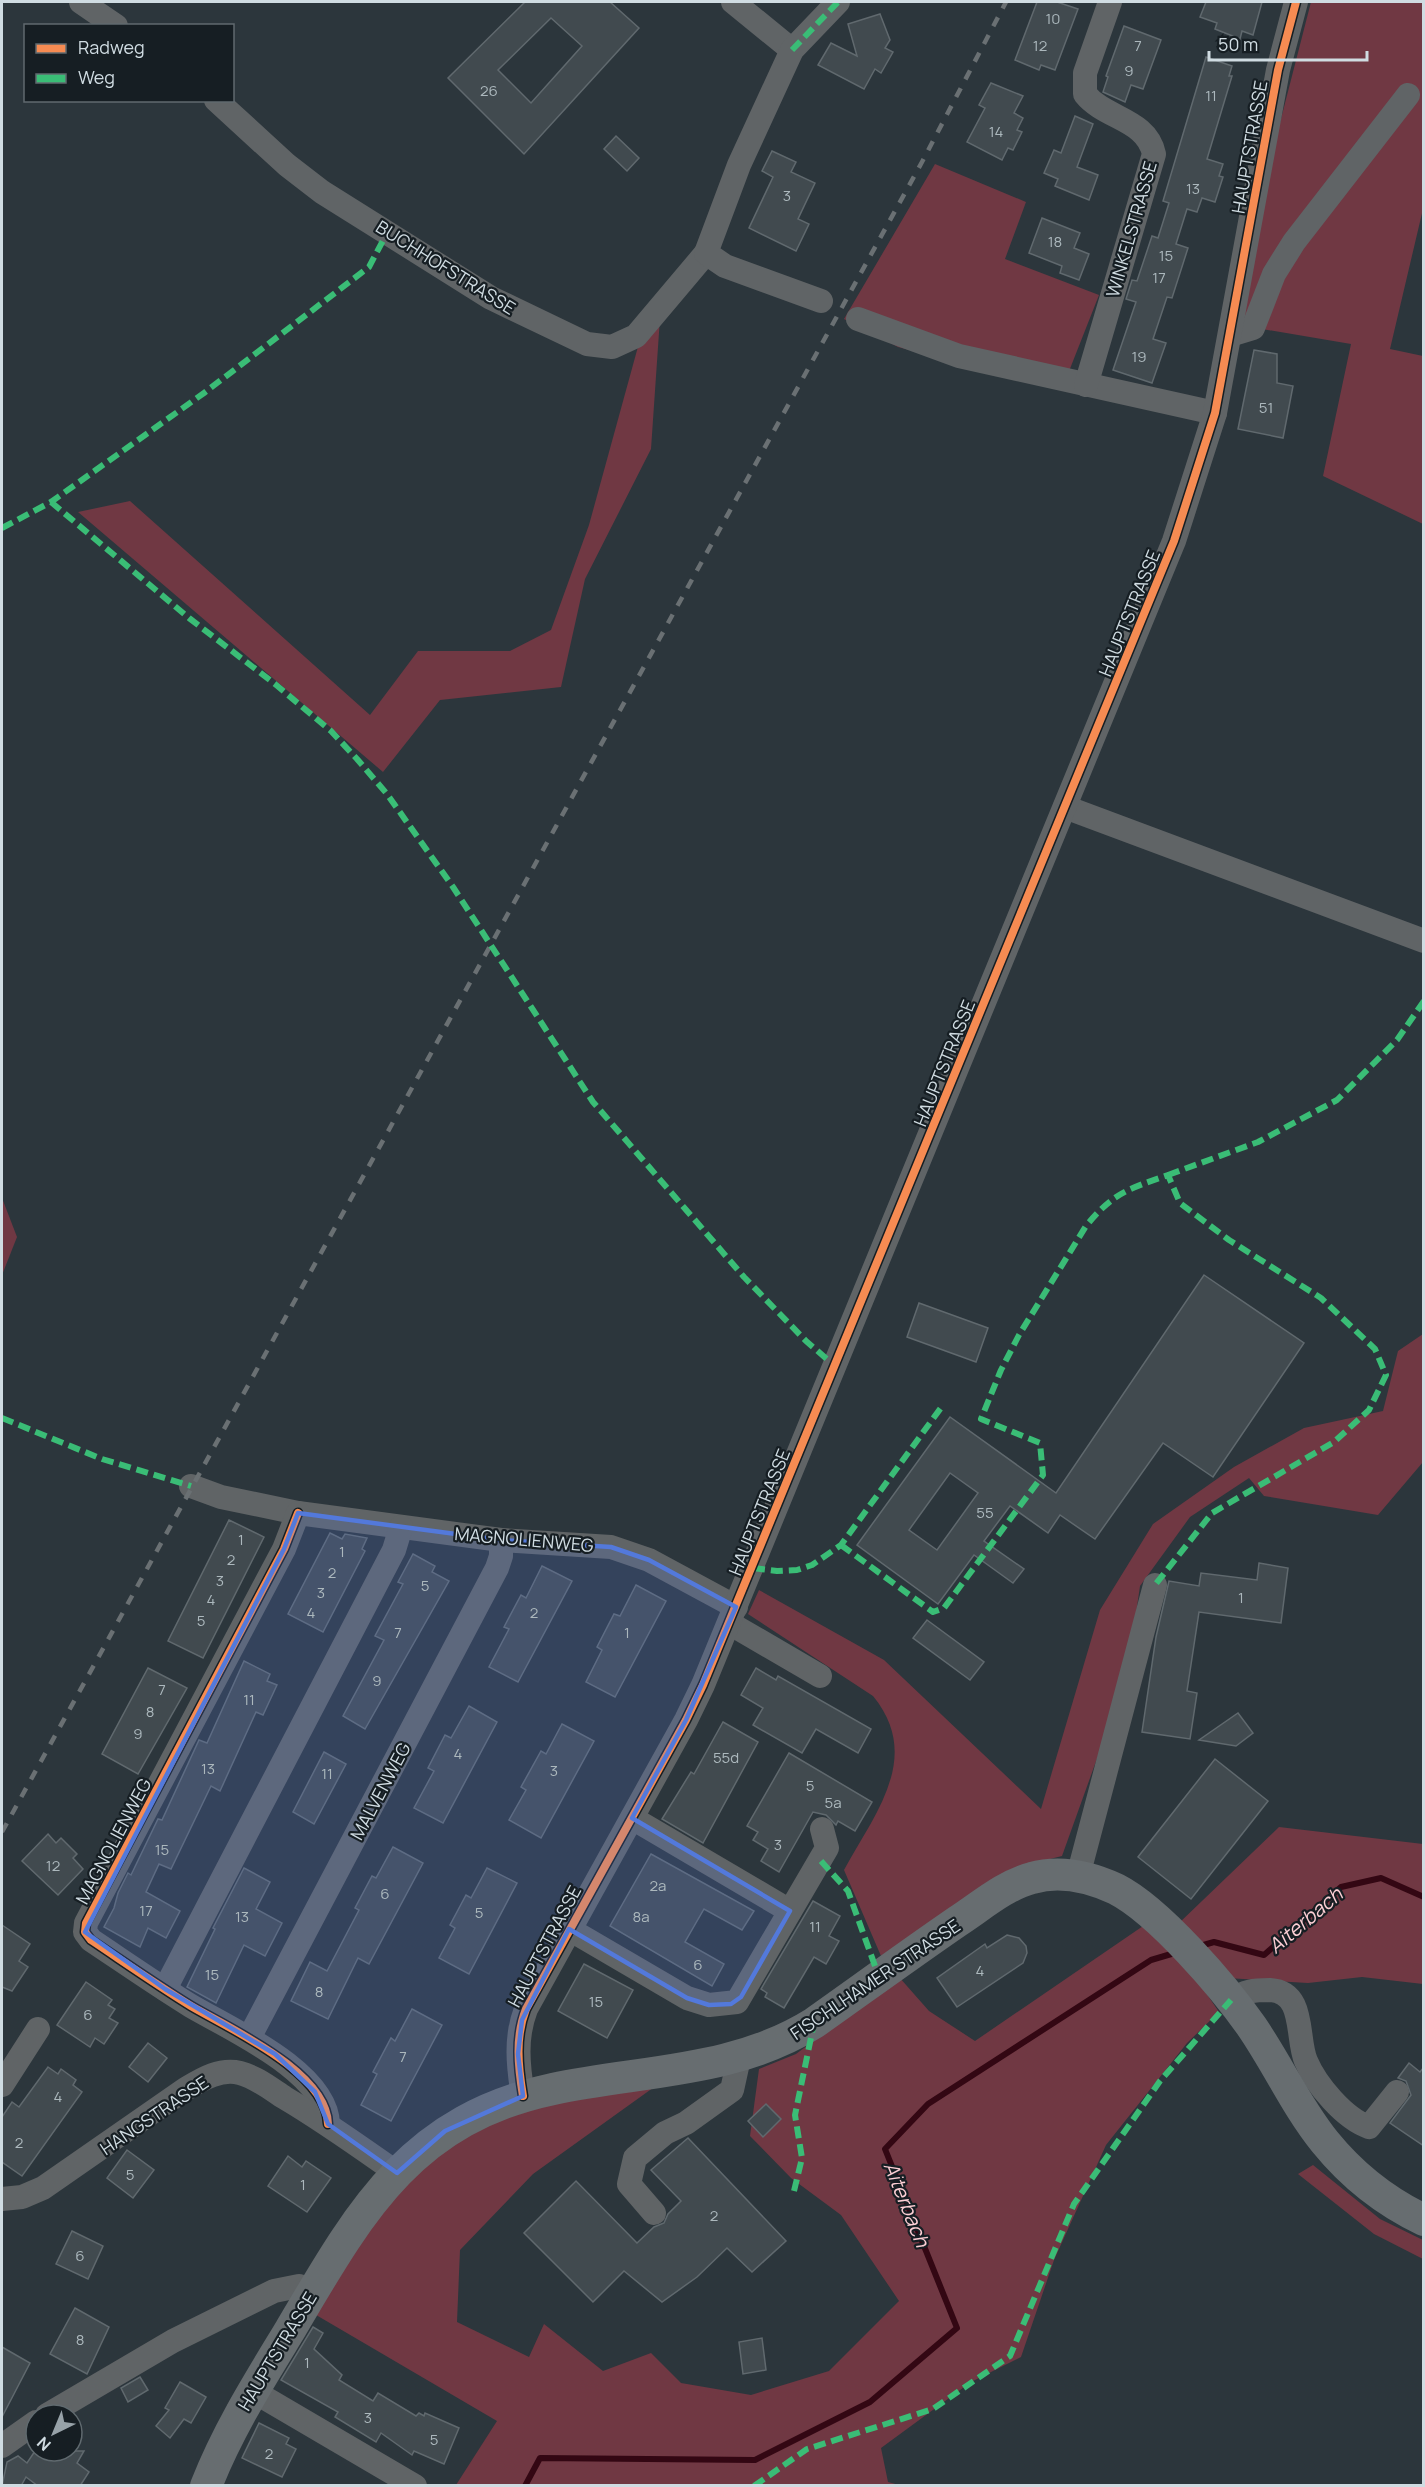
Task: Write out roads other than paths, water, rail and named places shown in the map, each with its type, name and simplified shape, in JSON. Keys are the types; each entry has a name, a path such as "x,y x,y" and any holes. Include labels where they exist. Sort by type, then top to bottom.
{"main road":[{"name":"FISCHLHAMER STRASSE","path":"523,2096 739,2058 790,2038 1012,1886 1032,1878 1055,1875 1078,1876 1118,1890 1160,1923 1231,2000 1252,2028 1300,2110 1326,2144 1383,2196 1424,2220"},
{"name":"HAUPTSTRASSE","path":"206,2486 223,2447 253,2391 312,2292 347,2237 397,2173 445,2131 478,2113 523,2096"}],"street":[{"path":"81,2 113,24"},
{"path":"733,2 792,50"},
{"name":"BUCHHOFSTRASSE","path":"218,102 287,165 322,192 491,298 587,344 612,347 636,336 706,253 739,165 792,50 838,2"},
{"name":"WINKELSTRASSE","path":"1086,385 1154,154 1148,138 1140,129 1100,109 1085,94 1085,73 1110,2"},
{"name":"HAUPTSTRASSE","path":"523,2096 518,2054 522,2020 569,1929 686,1720 733,1615 1174,541 1215,413 1278,70 1296,2"},
{"path":"1230,335 1252,328 1274,274 1294,242 1408,95"},
{"path":"706,253 725,266 821,301"},
{"path":"858,319 937,350 1215,413"},
{"path":"1065,807 1424,941"},
{"name":"MAGNOLIENWEG","path":"191,1486 221,1497 298,1513 501,1540 589,1544 631,1552 733,1615 820,1677"},
{"name":"MAGNOLIENWEG","path":"298,1513 285,1550 86,1923 85,1932 91,1940 165,1989 274,2054 304,2080 324,2104 328,2124"},
{"path":"165,1989 394,1550 401,1527"},
{"name":"MALVENWEG","path":"249,2038 456,1648 496,1568 501,1556 501,1540"},
{"path":"1078,1876 1155,1585"},
{"path":"632,1818 790,1911"},
{"path":"569,1929 687,1998 709,2005 730,2004 741,1997 828,1848 822,1829"},
{"path":"1231,2000 1248,1989 1274,1990 1287,1996 1295,2006 1307,2064 1329,2094 1357,2123 1369,2127 1397,2092"},
{"path":"2,2085 38,2029"},
{"path":"654,2213 629,2184 635,2158 665,2133 687,2123 732,2090 739,2058"},
{"name":"HANGSTRASSE","path":"2,2199 22,2197 43,2188 184,2090 207,2076 220,2073 239,2073 255,2079 328,2124 397,2173"},
{"path":"67,2403 173,2341 274,2291 299,2286 312,2292"},
{"path":"253,2391 415,2486"},
{"path":"2,2446 24,2430"}],"waterway":[{"name":"Aiterbach","path":"1200,1946 1214,1942 1264,1955 1341,1887 1381,1878 1424,1897"},
{"name":"Aiterbach","path":"525,2486 540,2458 755,2460 870,2402 957,2328 885,2149 928,2104 1151,1960 1178,1952"}],"railway":[{"path":"2,1832 922,162 1006,2"}]}
